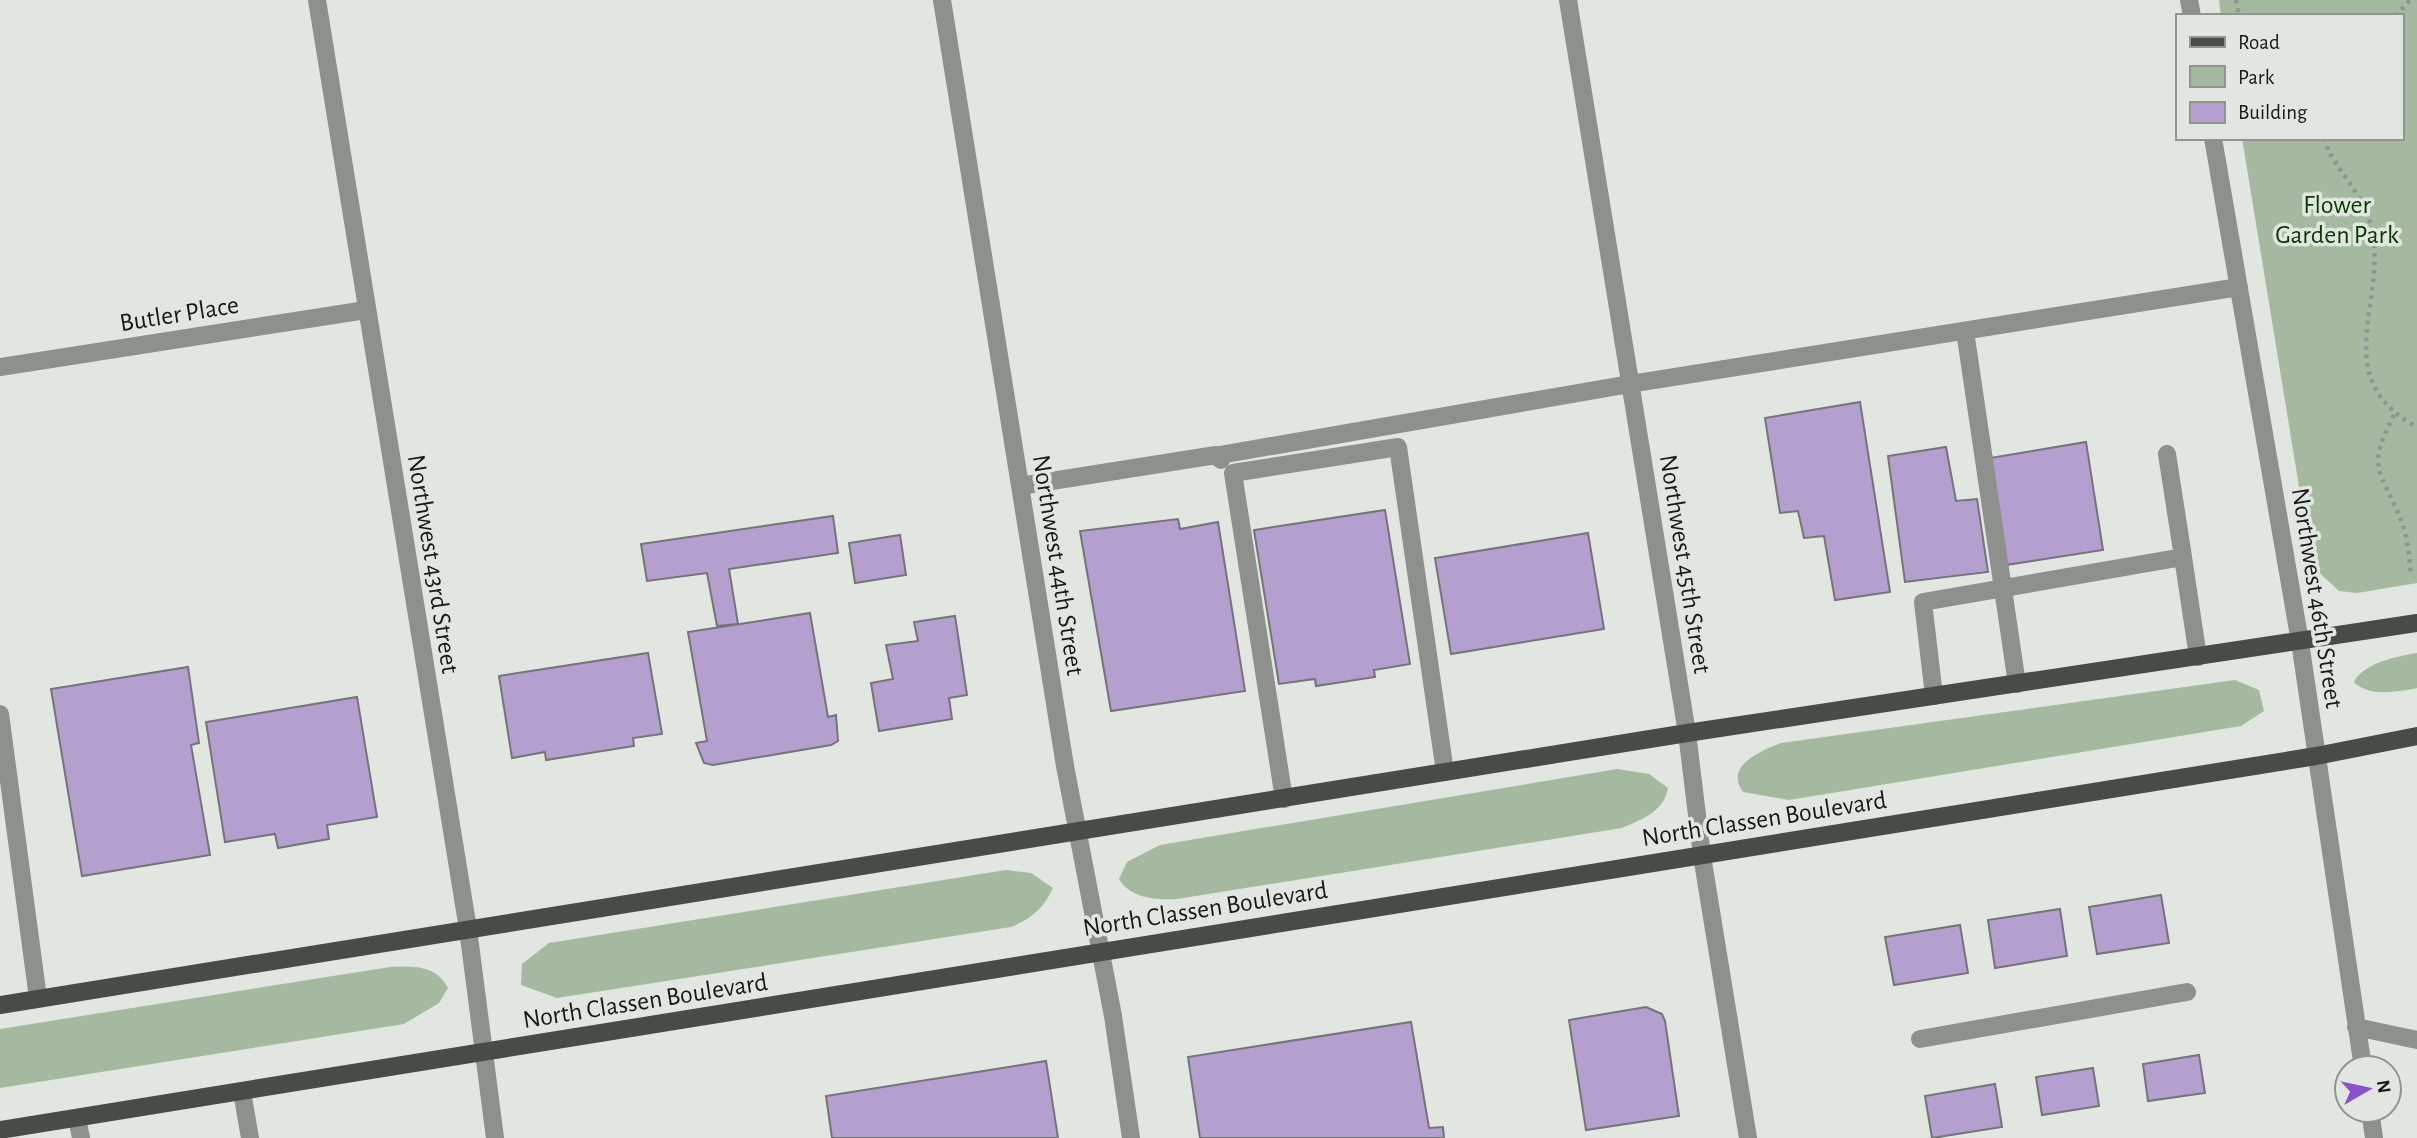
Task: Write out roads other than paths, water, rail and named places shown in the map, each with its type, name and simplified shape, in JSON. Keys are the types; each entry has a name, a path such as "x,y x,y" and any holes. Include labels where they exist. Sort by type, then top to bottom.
{"main road":[{"path":"0,1005 1687,733 2417,623"},
{"name":"North Classen Boulevard","path":"0,1130 2316,756 2417,736"}],"street":[{"name":"Northwest 43rd Street","path":"317,0 468,929 482,1054 495,1138"},
{"name":"Northwest 44th Street","path":"942,0 1077,833 1131,1138"},
{"name":"Northwest 45th Street","path":"1568,0 1687,733 1702,856 1748,1138"},
{"name":"Northwest 46th Street","path":"2213,140 2300,642 2361,1054"},
{"path":"1020,486 1214,456 1630,384 2239,287"},
{"name":"Butler Place","path":"0,367 366,310"},
{"path":"1965,331 2017,684"},
{"path":"1233,473 1398,447 1445,772"},
{"path":"2167,454 2198,657"},
{"path":"1214,456 1233,473 1283,799"},
{"path":"1934,696 1923,603 2183,557"},
{"path":"0,714 38,999"},
{"path":"1920,1040 2187,992"},
{"path":"2356,1027 2417,1040"},
{"path":"242,1092 250,1138"},
{"path":"77,1118 80,1138"}],"park label":[{"name":"Flower Garden Park","path":"2337,218"}]}
